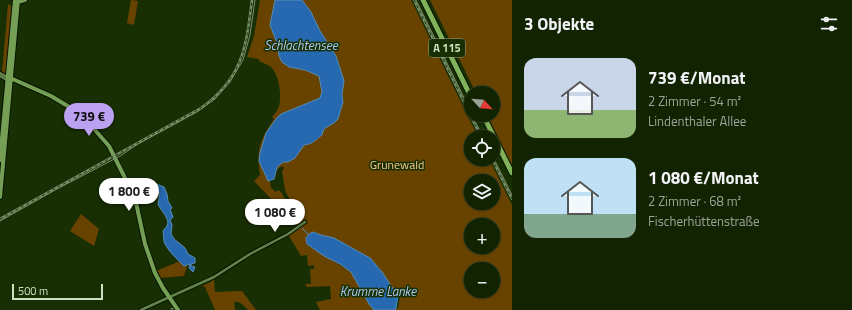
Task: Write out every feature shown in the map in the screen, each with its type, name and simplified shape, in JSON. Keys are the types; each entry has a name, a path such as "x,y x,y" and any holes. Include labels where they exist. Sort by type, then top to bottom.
{"highway":[{"name":"A 115","path":"423,0 466,86"},
{"name":"A 115","path":"426,0 469,86"},
{"path":"500,151 512,173"},
{"path":"500,153 512,180"}],"main road":[{"path":"0,160 17,1 26,0"},
{"path":"9,79 49,97 72,110 92,128 112,155 135,198 145,244 154,273 178,310"},
{"path":"0,197 9,79"}],"street":[{"path":"0,73 9,79"},
{"path":"0,76 9,79"},
{"path":"141,310 223,272 250,254 288,234 305,222"}],"green space":[{"path":"131,0 138,1 134,25 127,23"},
{"name":"Grunewald","path":"260,0 275,0 272,14 272,29 279,49 289,67 306,70 319,76 322,92 320,98 282,114 276,119 266,133 263,171 268,181 270,181 271,188 276,192 278,190 281,192 299,222 300,221 285,190 282,171 284,168 282,166 275,171 283,162 293,159 304,145 312,143 322,135 325,128 336,121 341,111 343,97 343,78 336,56 320,31 311,12 302,0 411,0 464,108 464,122 471,122 475,130 464,130 464,166 492,166 496,174 464,174 464,210 500,210 500,181 512,205 512,310 395,310 398,308 400,297 396,295 382,272 370,258 334,238 315,232 306,238 306,244 351,272 374,310 320,310 316,302 331,299 330,286 307,287 305,284 311,284 310,269 314,269 314,265 308,266 307,255 301,256 289,236 299,228 254,181 260,175 260,145 265,133 274,119 272,117 279,107 280,96 278,80 271,67 259,61 259,59 247,57 254,36"},
{"path":"430,0 512,0 512,166 500,142 500,130 494,130 490,122 500,122 500,86 473,86"},
{"path":"8,4 12,6 5,74 2,72"},
{"path":"81,214 99,229 94,246 70,231"},
{"path":"180,261 184,266 187,266 184,276 160,278 156,271"},
{"path":"214,280 215,292 242,291 256,310 248,310 242,304 234,302 236,310 215,310 205,287 202,286"}],"water":[{"name":"Schlachtensee","path":"275,0 302,0 311,12 320,31 336,56 344,81 342,94 343,102 338,119 325,128 322,135 316,140 310,144 304,145 295,158 288,162 283,162 277,167 274,179 268,181 259,161 266,133 281,114 320,98 322,92 319,76 305,70 289,67 282,62 270,25"},
{"path":"149,181 164,187 168,201 172,208 170,209 173,217 170,220 172,225 171,234 174,239 185,248 188,254 195,258 195,263 191,264 191,266 195,267 193,272 189,268 190,264 184,266 171,253 165,244 163,231 167,226 168,220 158,204 160,193"},
{"name":"Krumme Lanke","path":"313,232 334,238 370,258 382,272 398,296 395,310 374,310 351,272 307,244 306,238"}],"waterway":[{"path":"302,228 308,234"}],"tram line":[{"path":"0,221 120,156 138,144 197,112 215,99 230,82 243,60 250,35 255,0"},
{"path":"416,0 464,98"},
{"path":"476,122 480,130"},
{"path":"498,166 512,195"}],"railway":[{"path":"0,219 201,108 215,97 226,85 240,60 244,47 252,0"},
{"path":"414,0 478,130"},
{"path":"496,166 512,199"}]}
